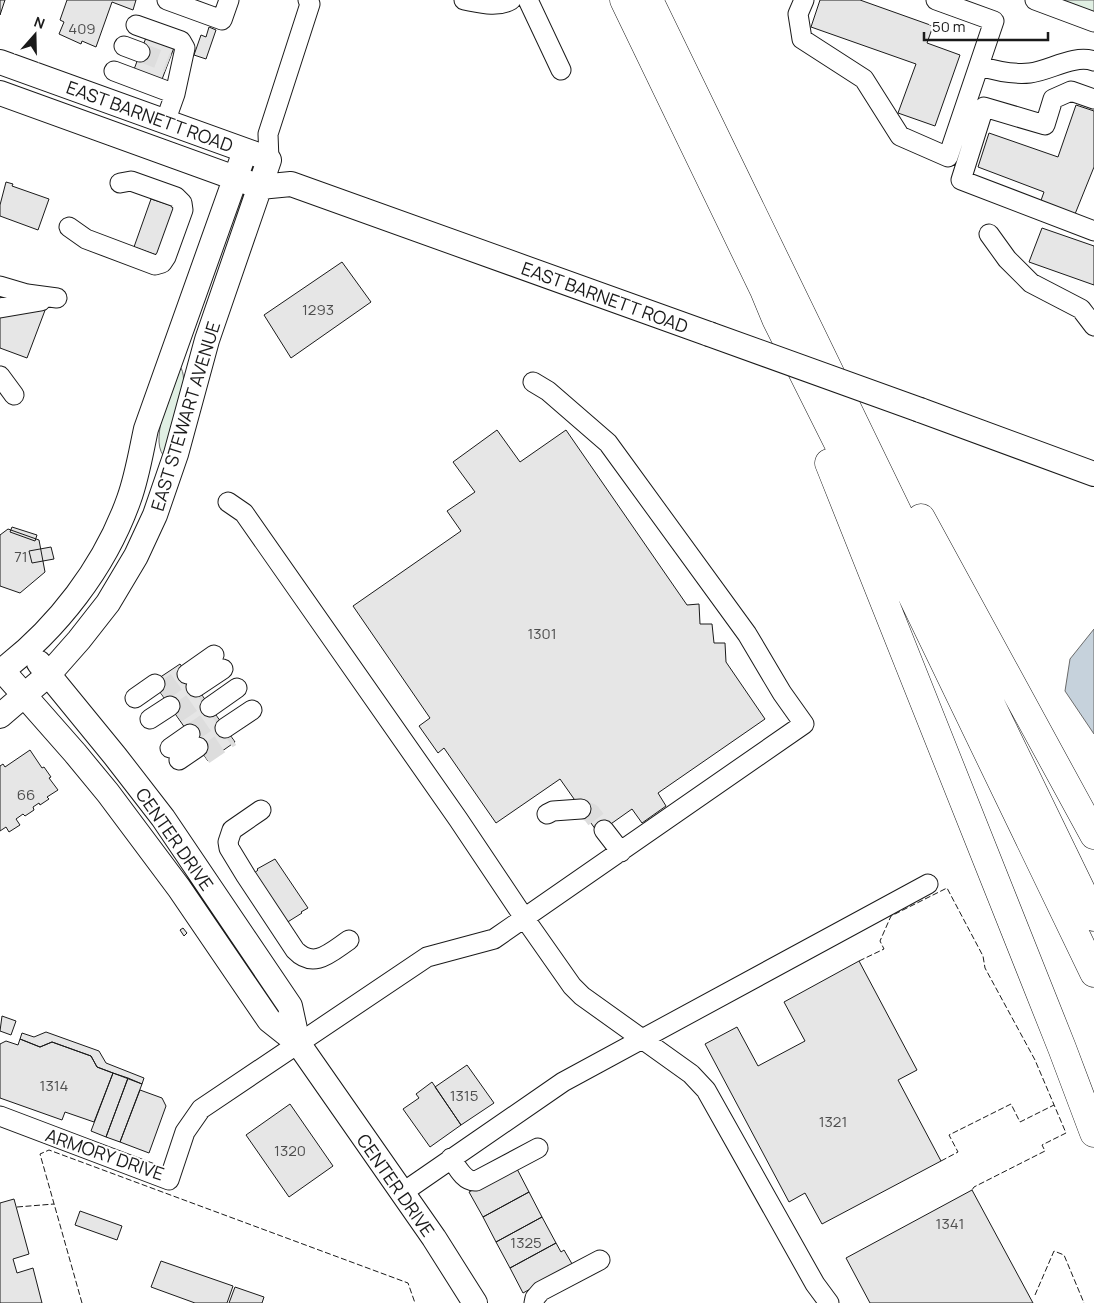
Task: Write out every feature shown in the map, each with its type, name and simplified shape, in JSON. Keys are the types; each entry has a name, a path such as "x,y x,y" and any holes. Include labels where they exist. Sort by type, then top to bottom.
{"highway":[{"path":"624,0 764,290 814,426 1094,1132"},
{"path":"649,0 1094,917"},
{"path":"776,319 1094,973"},
{"path":"811,332 906,491 1094,835"}],"main road":[{"name":"EAST BARNETT ROAD","path":"0,62 269,160 291,184"},
{"name":"EAST BARNETT ROAD","path":"0,93 260,188 291,184 1094,474"},
{"name":"EAST STEWART AVENUE","path":"1,671 50,628 77,594 101,558 123,516 137,471 146,429 245,151"},
{"name":"EAST STEWART AVENUE","path":"0,716 49,674 79,640 108,603 136,556 154,515 176,454 207,340 269,160"},
{"name":"CENTER DRIVE","path":"28,649 163,818 290,1006 298,1044"},
{"name":"CENTER DRIVE","path":"1,671 75,753 108,793 178,888 269,1020 298,1044 463,1282 475,1303"}],"street":[{"path":"167,0 222,20 229,0"},
{"path":"464,0 486,5 505,3 511,0"},
{"path":"528,0 561,70"},
{"path":"804,0 798,14 802,39 864,79 900,136 948,157 994,21 936,0"},
{"path":"1035,0 1094,22"},
{"path":"269,160 268,134 313,1"},
{"path":"136,25 181,41 185,48 175,65 175,94 165,122"},
{"path":"980,66 1013,74 1032,73 1066,62 1094,61"},
{"path":"114,71 175,94"},
{"path":"1094,99 1071,91 1053,99 1045,125 984,106 961,180 1094,231"},
{"path":"245,151 268,134"},
{"path":"69,227 86,239 155,264 162,263 166,257 183,210 182,203 176,197 131,181 120,183"},
{"path":"989,234 1007,259 1031,284 1081,309 1094,326"},
{"path":"0,286 27,294 57,298"},
{"path":"0,296 26,299 57,298"},
{"path":"0,308 57,298"},
{"path":"1,378 14,395"},
{"path":"298,1044 427,957 487,942 525,919 804,724 747,634 608,443 548,392 533,382"},
{"path":"228,502 244,513 254,527 464,827 572,986 582,996 691,1074 706,1090 814,1284 829,1303"},
{"path":"206,701 233,683"},
{"path":"206,701 233,683"},
{"path":"206,701 233,683"},
{"path":"160,734 180,720"},
{"path":"160,734 180,720"},
{"path":"160,734 180,720"},
{"path":"160,734 180,720"},
{"path":"547,814 552,811 581,809"},
{"path":"261,810 232,830 228,842 246,876 295,950 304,958 322,958 349,940"},
{"path":"604,830 621,852"},
{"path":"402,1193 563,1082 928,884"},
{"name":"ARMORY DRIVE","path":"0,1116 169,1180 185,1132 201,1109 298,1044"},
{"path":"451,1158 465,1178 470,1182 476,1182 538,1148"},
{"path":"534,1303 535,1298 542,1291 600,1260"}],"green space":[{"path":"1061,0 1094,0 1094,12"},
{"path":"181,368 183,386 181,398 163,455 159,437 160,425 178,369"}],"shaded area":[{"path":"1094,629 1094,734 1065,691 1070,659"}],"building":[{"path":"0,0 5,0 0,15"},
{"path":"67,0 136,0 133,10 112,2 96,47 82,41 81,44 59,34 64,22 60,20"},
{"path":"820,0 860,0 933,26 927,43 960,55 935,126 898,113 916,64 811,27"},
{"path":"209,27 216,30 206,59 194,55 201,35 206,37"},
{"path":"147,35 175,45 161,82 133,72"},
{"path":"1076,105 1094,111 1094,167 1073,219 1039,206 1044,192 978,167 989,133 1058,157"},
{"path":"6,182 13,184 12,186 49,199 38,230 0,216 0,205"},
{"path":"151,199 176,207 159,256 134,247"},
{"path":"1042,228 1094,246 1094,285 1029,262"},
{"path":"342,262 371,302 291,358 264,315"},
{"path":"47,305 27,358 0,348 0,314"},
{"path":"497,430 520,462 566,430 687,605 699,604 700,624 712,624 714,643 725,643 726,662 765,719 658,793 666,806 642,823 632,809 598,833 560,779 496,823 444,748 438,753 419,726 430,718 353,606 461,531 447,511 475,492 453,462"},
{"path":"12,527 37,535 35,541 10,532"},
{"path":"8,529 39,540 45,572 20,593 0,586 0,535"},
{"path":"51,547 54,559 32,563 29,551"},
{"path":"180,664 235,742 208,761 153,682"},
{"path":"30,750 42,768 44,767 51,777 49,778 58,790 47,797 49,799 33,807 34,810 16,819 20,825 9,832 6,827 0,831 0,766 3,764 5,767"},
{"path":"275,859 308,908 286,923 253,874 257,869"},
{"path":"183,928 187,933 184,936 180,930"},
{"path":"859,961 917,1070 898,1080 941,1161 822,1224 805,1193 789,1202 705,1044 737,1027 758,1066 805,1041 784,1002"},
{"path":"2,1016 16,1021 11,1035 0,1031"},
{"path":"46,1032 99,1051 106,1063 144,1078 142,1084 97,1067 91,1056 52,1042 40,1047 20,1039 22,1033 34,1037"},
{"path":"20,1039 40,1047 52,1042 91,1056 97,1067 113,1073 94,1122 65,1112 62,1120 0,1098 0,1044 6,1041 18,1045"},
{"path":"467,1065 494,1103 461,1125 435,1087"},
{"path":"113,1073 128,1078 106,1137 91,1131"},
{"path":"128,1078 142,1084 120,1142 106,1137"},
{"path":"432,1082 461,1125 430,1147 403,1109 419,1098 416,1094"},
{"path":"140,1090 162,1098 166,1106 149,1153 120,1142"},
{"path":"290,1104 333,1166 289,1197 246,1135"},
{"path":"516,1167 529,1192 483,1217 469,1192"},
{"path":"972,1190 1033,1303 870,1303 846,1258"},
{"path":"529,1192 542,1217 496,1242 483,1217"},
{"path":"14,1199 29,1254 13,1259 17,1273 33,1268 42,1303 0,1303 0,1203"},
{"path":"80,1211 122,1226 117,1240 75,1225"},
{"path":"542,1217 556,1243 510,1268 496,1242"},
{"path":"556,1243 561,1252 564,1250 575,1269 545,1281 523,1293 510,1268"},
{"path":"161,1261 233,1286 227,1303 195,1303 151,1287"},
{"path":"235,1287 264,1297 262,1303 229,1303"}],"tunnel":[{"path":"140,52 168,63"},
{"path":"161,693 187,674"},
{"path":"176,714 202,696"},
{"path":"190,734 216,716"},
{"path":"204,755 231,737"},
{"path":"581,809 591,813 604,830"}],"fence":[{"path":"859,961 884,949 880,941 891,916 947,888 983,956 985,968 1035,1060 1066,1133 1042,1145 1045,1151 974,1187 972,1190"},
{"path":"941,1161 958,1152 949,1135 1011,1104 1020,1122 1054,1105"},
{"path":"82,1303 40,1154 49,1150 408,1283 415,1303"},
{"path":"17,1207 54,1204"},
{"path":"1035,1295 1054,1251 1064,1255 1084,1303"}]}
